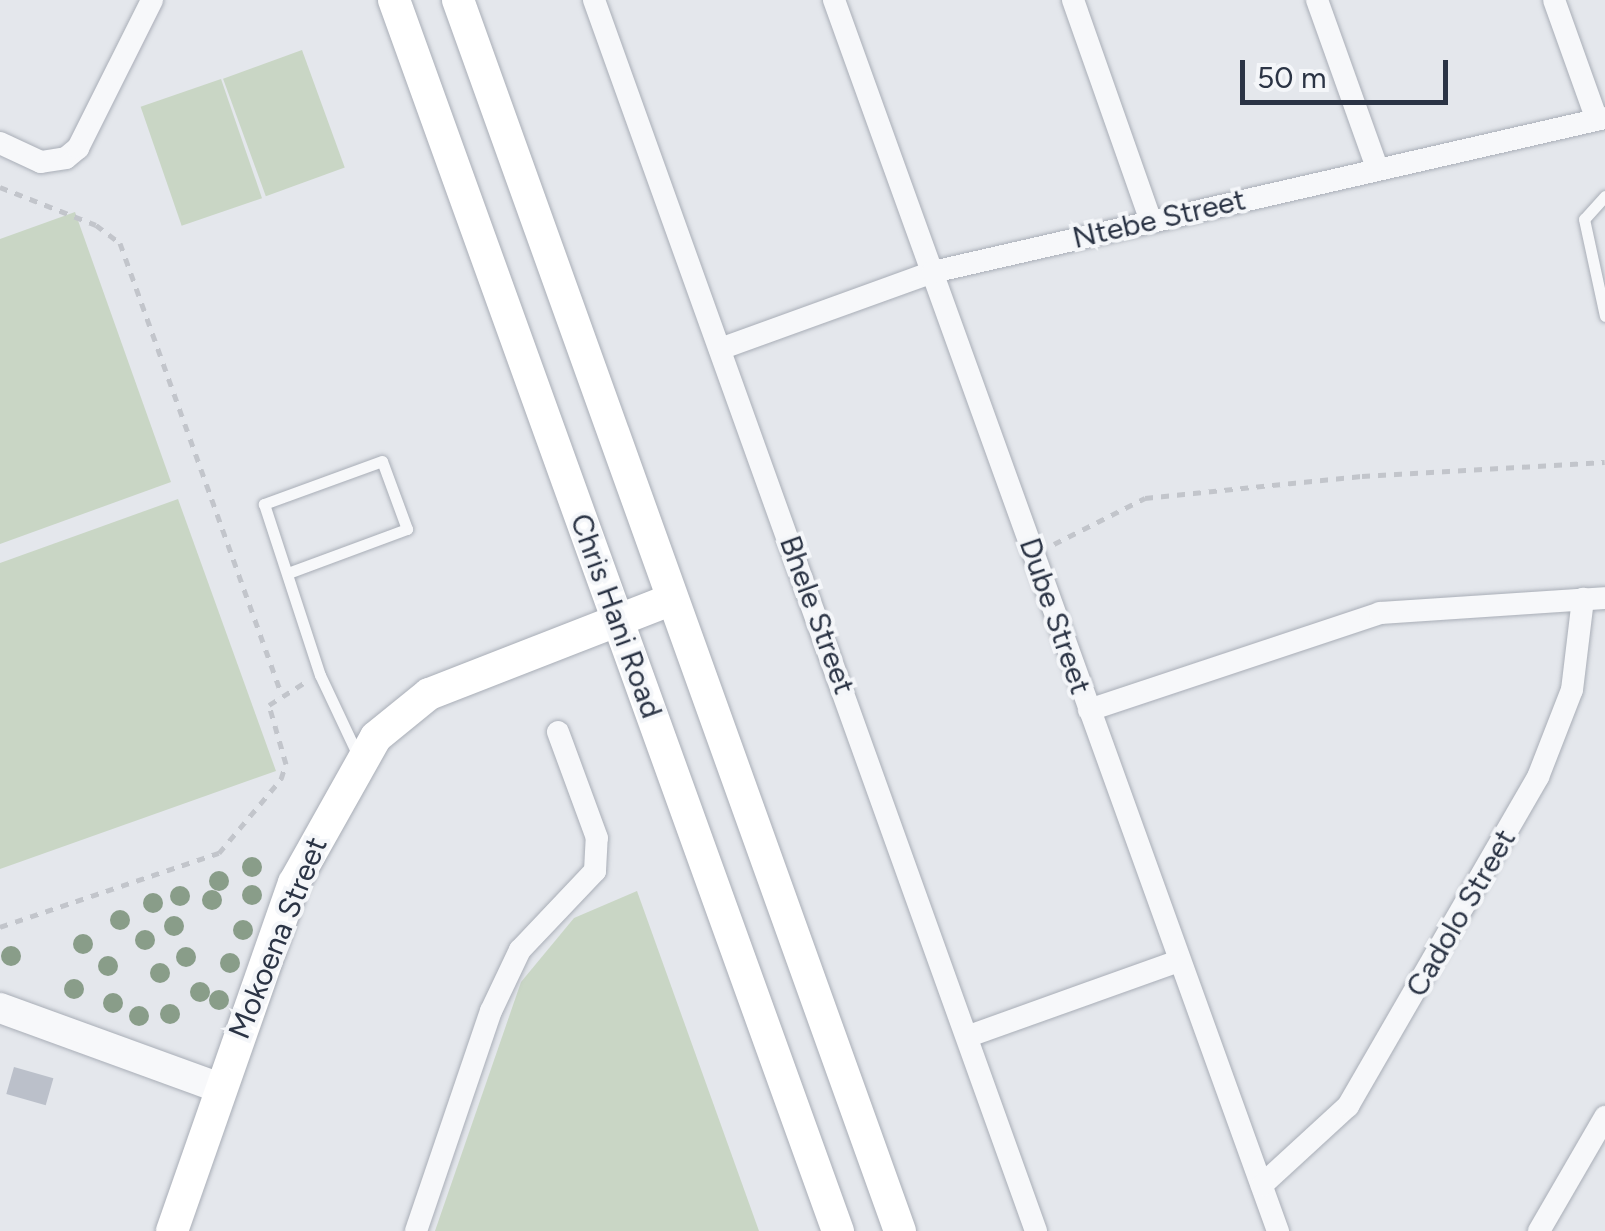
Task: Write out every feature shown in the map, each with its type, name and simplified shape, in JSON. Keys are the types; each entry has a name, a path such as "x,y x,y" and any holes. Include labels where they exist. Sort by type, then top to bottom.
{"main road":[{"name":"Chris Hani Road","path":"394,0 838,1231"},
{"name":"Chris Hani Road","path":"458,0 670,600 900,1231"},
{"name":"Mokoena Street","path":"172,1231 294,883 361,761 392,719 420,699 670,600"}],"street":[{"path":"0,143 42,162 66,158 78,148 152,0"},
{"name":"Bhele Street","path":"594,0 1036,1231"},
{"name":"Dube Street","path":"834,0 1278,1231"},
{"path":"1073,0 1151,221"},
{"path":"1317,0 1377,168"},
{"path":"1554,0 1601,119"},
{"name":"Ntebe Street","path":"720,349 933,272 1601,119"},
{"path":"1088,710 1380,613 1594,598"},
{"name":"Cadolo Street","path":"1262,1185 1316,1142 1348,1106 1538,777 1572,690 1594,598"},
{"path":"416,1231 491,1011 520,950 595,871 597,838 558,732"},
{"path":"969,1036 1179,961"},
{"path":"0,1008 220,1088"},
{"path":"1539,1231 1605,1117"}],"lane":[{"path":"1605,196 1584,219 1605,316"},
{"path":"288,573 408,529 382,461 264,504 320,675 361,761"}],"path":[{"path":"0,187 96,225 120,243 282,694 269,705 268,717 286,764 248,826 219,853 0,927"},
{"path":"1034,555 1145,498 1362,476 1605,462"}],"green space":[{"path":"302,50 345,167 266,196 223,79"},
{"path":"221,79 262,198 182,226 141,107"},
{"path":"75,212 171,482 0,544 0,239"},
{"path":"178,499 276,771 0,869 0,563"},
{"path":"637,891 759,1231 435,1231 521,982 574,918"}],"building":[{"path":"14,1067 53,1078 46,1105 6,1094"}]}
